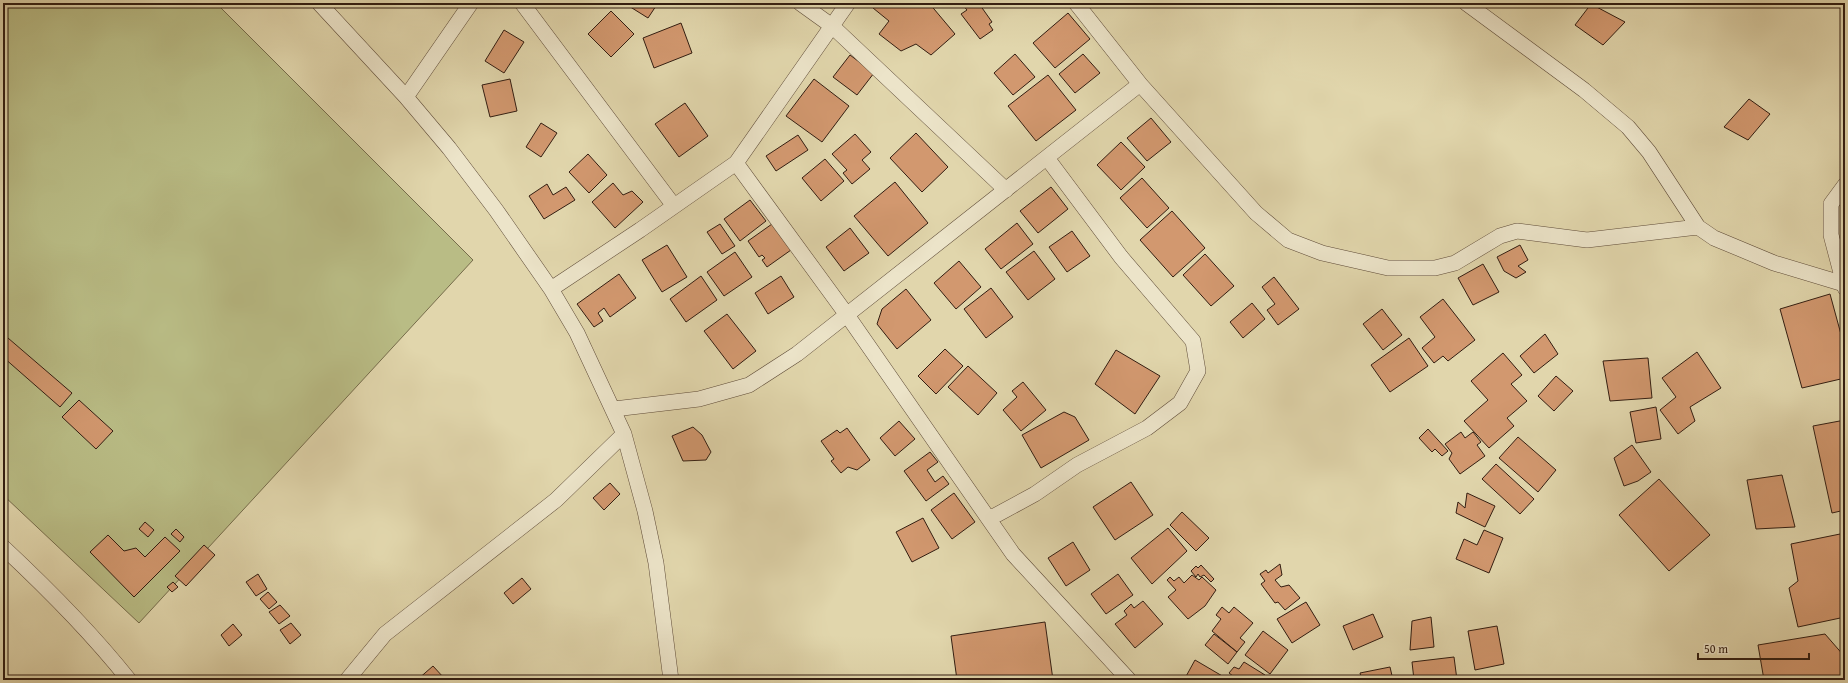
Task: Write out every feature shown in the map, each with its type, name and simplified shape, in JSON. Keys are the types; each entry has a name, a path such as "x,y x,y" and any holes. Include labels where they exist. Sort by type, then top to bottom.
{"street":[{"path":"319,3 406,98 449,148 496,210 551,289 577,333 614,409 624,434 645,511 656,563 671,680"},
{"path":"406,98 471,3"},
{"path":"522,3 674,206"},
{"path":"800,3 832,26 1006,190"},
{"path":"551,289 736,163 848,3"},
{"path":"1076,3 1140,84 1256,214 1288,240 1322,254 1388,268 1435,268 1455,263 1500,236 1517,231 1587,240 1698,227"},
{"path":"1466,3 1584,90 1628,127 1649,152 1698,227 1714,238 1774,263 1844,286"},
{"path":"614,409 699,399 749,385 797,354 1140,84"},
{"path":"989,519 1035,494 1077,465 1147,428 1180,403 1198,371 1193,341 1169,316 1121,258 1047,158"},
{"path":"736,163 847,315 1013,554 1129,680"},
{"path":"1844,286 1831,235 1831,204 1845,185"},
{"path":"347,680 385,634 574,484 624,434"},
{"path":"3,548 41,583 107,652 129,680"}],"green space":[{"path":"3,3 216,3 473,260 139,623 3,495"}],"building":[{"path":"624,3 658,3 648,18"},
{"path":"877,3 929,3 955,34 931,55 916,44 901,51 879,34 889,21 873,8"},
{"path":"961,3 983,3 980,5 992,22 989,24 993,30 980,39 961,14 967,10"},
{"path":"1591,4 1625,22 1603,45 1575,25"},
{"path":"611,11 634,34 611,57 588,34"},
{"path":"1068,13 1090,39 1055,68 1033,43"},
{"path":"681,23 692,53 654,68 643,38"},
{"path":"504,30 524,42 504,73 485,61"},
{"path":"1015,54 1035,77 1013,95 994,73"},
{"path":"1083,54 1100,73 1075,93 1059,74"},
{"path":"850,55 874,73 857,95 833,77"},
{"path":"1048,75 1076,110 1036,141 1008,106"},
{"path":"510,79 517,111 490,117 482,85"},
{"path":"814,79 849,106 822,142 786,116"},
{"path":"1749,99 1770,114 1748,140 1724,127"},
{"path":"685,103 708,136 679,157 655,124"},
{"path":"1151,118 1171,142 1147,161 1127,138"},
{"path":"541,123 557,133 541,157 526,147"},
{"path":"916,133 948,167 922,192 890,158"},
{"path":"855,134 871,152 862,160 870,169 852,184 843,173 847,170 832,154"},
{"path":"798,135 808,150 776,171 766,156"},
{"path":"1121,142 1145,167 1121,190 1097,165"},
{"path":"588,154 607,175 589,193 569,172"},
{"path":"825,159 844,181 821,201 802,178"},
{"path":"1142,178 1169,208 1147,228 1120,198"},
{"path":"895,182 928,223 888,256 854,216"},
{"path":"613,183 623,195 632,191 643,202 615,228 592,202"},
{"path":"547,184 553,195 566,187 575,200 544,219 529,196"},
{"path":"1051,187 1068,209 1038,233 1020,211"},
{"path":"750,200 766,221 740,241 724,219"},
{"path":"1172,211 1205,248 1173,277 1140,240"},
{"path":"1017,223 1033,244 1001,269 985,249"},
{"path":"720,224 735,246 722,254 707,232"},
{"path":"772,224 791,250 767,267 762,260 765,258 762,255 759,257 748,241"},
{"path":"850,228 869,253 844,271 826,247"},
{"path":"1072,231 1090,256 1067,272 1049,247"},
{"path":"667,245 687,277 662,292 642,260"},
{"path":"1520,245 1528,260 1518,266 1526,272 1516,278 1504,271 1497,257"},
{"path":"1034,251 1055,279 1028,300 1006,272"},
{"path":"735,252 752,277 724,296 707,272"},
{"path":"1205,254 1234,286 1211,306 1183,275"},
{"path":"959,261 981,287 956,309 934,283"},
{"path":"1483,264 1499,292 1473,305 1458,278"},
{"path":"619,274 636,298 610,317 604,308 598,313 603,321 594,327 577,304"},
{"path":"701,276 717,300 686,322 670,299"},
{"path":"781,276 794,297 768,314 755,293"},
{"path":"1274,277 1299,309 1278,325 1267,310 1275,304 1262,287"},
{"path":"991,288 1013,317 986,338 964,309"},
{"path":"906,289 931,320 897,349 877,324 882,309"},
{"path":"1830,294 1845,349 1845,378 1802,388 1780,309"},
{"path":"1443,299 1475,340 1448,361 1443,356 1434,363 1422,348 1435,337 1420,317"},
{"path":"1252,303 1265,319 1243,338 1230,322"},
{"path":"1382,309 1402,335 1383,350 1363,324"},
{"path":"727,314 756,351 733,369 704,331"},
{"path":"1545,334 1558,354 1534,373 1520,356"},
{"path":"8,338 72,393 60,407 3,357 3,344"},
{"path":"1409,338 1428,366 1390,392 1371,365"},
{"path":"945,349 963,366 936,394 918,376"},
{"path":"1116,350 1160,376 1135,414 1095,384"},
{"path":"1697,352 1721,388 1690,407 1695,421 1678,434 1660,410 1676,397 1662,378"},
{"path":"1503,353 1522,375 1511,384 1527,401 1507,418 1514,426 1489,448 1464,421 1488,400 1471,381"},
{"path":"1648,358 1652,398 1610,401 1603,361"},
{"path":"968,366 997,393 978,415 948,387"},
{"path":"1556,376 1573,391 1554,411 1538,396"},
{"path":"1023,382 1046,410 1021,431 1003,410 1017,397 1012,391"},
{"path":"79,400 113,431 96,449 62,417"},
{"path":"1656,407 1661,439 1636,443 1630,412"},
{"path":"1064,412 1075,417 1089,440 1041,468 1022,435"},
{"path":"1845,420 1845,510 1832,513 1813,426"},
{"path":"899,421 915,439 895,456 880,438"},
{"path":"693,427 702,435 711,452 706,460 683,461 672,436"},
{"path":"847,428 870,460 857,470 848,467 841,473 831,461 834,459 821,441 837,430 840,433"},
{"path":"1428,429 1448,451 1442,456 1435,449 1432,452 1419,438"},
{"path":"1461,432 1465,438 1473,432 1481,442 1477,445 1485,456 1460,474 1449,459 1452,453 1445,444"},
{"path":"1518,437 1556,470 1538,492 1499,458"},
{"path":"1632,445 1651,472 1638,481 1624,486 1614,458"},
{"path":"930,452 938,462 927,470 935,482 943,476 949,484 926,501 904,471"},
{"path":"1496,464 1534,499 1520,514 1482,479"},
{"path":"1782,475 1795,527 1756,529 1747,480"},
{"path":"1659,479 1710,535 1669,571 1619,515"},
{"path":"1131,482 1153,515 1115,540 1093,507"},
{"path":"610,483 620,494 604,510 593,498"},
{"path":"954,493 975,522 952,539 931,510"},
{"path":"1467,493 1495,506 1485,527 1456,513 1458,502 1465,508"},
{"path":"1182,512 1209,538 1196,551 1170,525"},
{"path":"923,518 939,548 912,562 896,532"},
{"path":"145,522 154,530 148,537 139,529"},
{"path":"1168,528 1187,551 1152,584 1131,558"},
{"path":"176,529 184,537 180,542 171,534"},
{"path":"1484,530 1503,538 1489,573 1456,559 1464,539 1477,545"},
{"path":"1845,533 1845,617 1798,627 1789,588 1798,581 1791,544"},
{"path":"108,535 124,551 136,548 145,557 165,537 180,551 134,597 90,552"},
{"path":"1073,542 1090,570 1066,586 1048,558"},
{"path":"204,545 215,555 186,586 175,576"},
{"path":"1280,564 1282,575 1275,580 1281,587 1289,585 1300,598 1285,610 1278,602 1275,603 1261,584 1265,581 1260,574 1266,570 1268,573"},
{"path":"1201,565 1214,579 1211,582 1204,575 1200,577 1198,574 1196,577 1191,571 1196,566 1198,568"},
{"path":"258,574 267,589 256,596 246,582"},
{"path":"1118,574 1133,595 1106,614 1091,594"},
{"path":"1192,575 1199,580 1202,577 1216,590 1205,606 1188,619 1168,597 1176,590 1167,580 1170,577 1174,581 1179,577 1184,583"},
{"path":"522,578 531,589 513,604 504,593"},
{"path":"173,582 178,587 172,592 167,587"},
{"path":"268,592 277,602 269,609 260,599"},
{"path":"1143,601 1163,624 1135,648 1115,624 1127,615 1124,611 1131,604 1134,608"},
{"path":"1306,602 1320,625 1292,643 1277,619"},
{"path":"280,605 290,616 279,624 269,612"},
{"path":"1222,607 1229,613 1234,607 1253,623 1240,638 1245,642 1237,652 1212,631 1221,619 1216,615"},
{"path":"1373,614 1383,637 1353,650 1343,626"},
{"path":"1431,617 1434,647 1410,650 1412,621"},
{"path":"1045,622 1053,680 957,680 951,636"},
{"path":"291,623 301,635 290,644 280,630"},
{"path":"233,624 242,635 229,646 221,635"},
{"path":"1497,626 1504,664 1475,670 1468,631"},
{"path":"1263,631 1288,650 1270,674 1245,655"},
{"path":"1214,634 1237,652 1228,664 1205,645"},
{"path":"1825,634 1845,657 1845,680 1764,680 1758,645"},
{"path":"1454,657 1457,680 1414,680 1412,662"},
{"path":"1195,660 1224,677 1222,680 1184,680"},
{"path":"1244,662 1265,675 1261,680 1236,680 1237,679 1229,673 1234,667 1239,669"},
{"path":"433,666 444,678 442,680 417,680"},
{"path":"1390,667 1393,680 1362,680 1360,673"}]}
